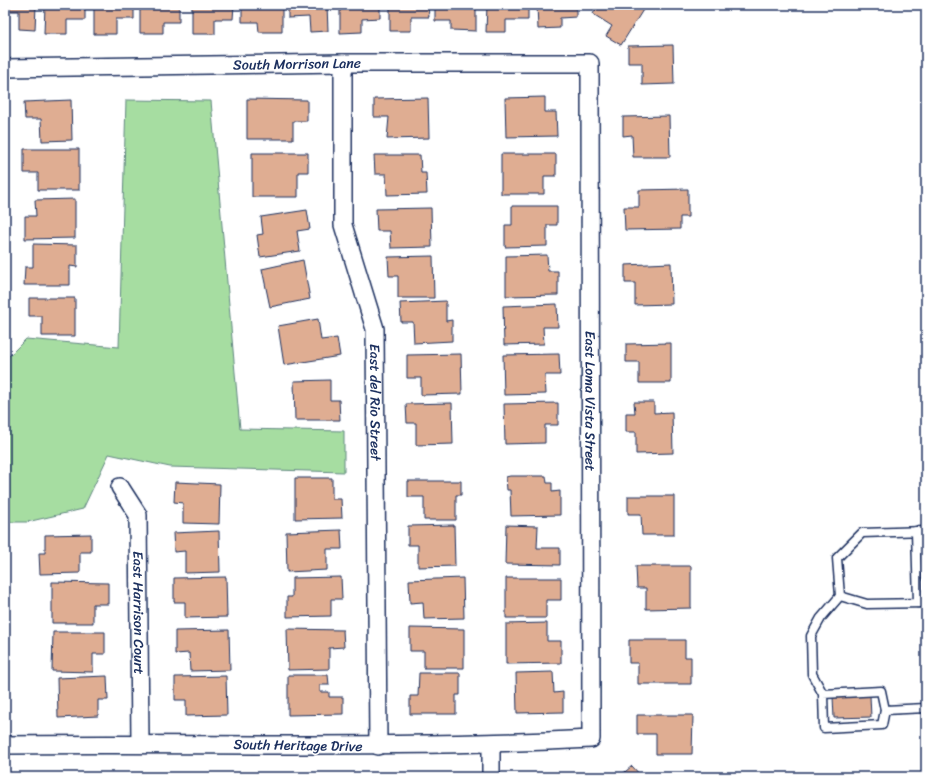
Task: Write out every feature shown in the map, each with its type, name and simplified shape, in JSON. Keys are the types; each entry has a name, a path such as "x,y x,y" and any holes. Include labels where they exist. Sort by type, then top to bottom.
{"street":[{"name":"South Morrison Lane","path":"5,68 343,63 590,64"},
{"name":"East del Rio Street","path":"343,63 343,225 375,329 378,746"},
{"name":"East Loma Vista Street","path":"590,64 591,739"},
{"name":"East Harrison Court","path":"120,487 138,515 140,743"},
{"name":"South Heritage Drive","path":"5,745 140,743 378,746 491,744 591,739"},
{"path":"491,744 491,777"}],"lane":[{"path":"840,596 867,604 922,603 916,531"},
{"path":"824,694 881,692 885,710 882,725 824,728 824,694 812,674 811,636 821,618 840,596 837,558 862,533 926,531"},
{"path":"885,710 926,708"}],"green space":[{"path":"126,100 211,101 240,429 344,431 344,472 170,467 109,454 83,509 27,522 5,522 5,360 26,339 119,347"}],"building":[{"path":"5,5 36,5 35,30 19,29 19,11 7,11 5,19"},
{"path":"45,5 85,5 85,20 67,20 67,34 44,34"},
{"path":"94,5 134,5 134,19 116,19 116,34 94,34"},
{"path":"140,5 179,5 179,22 163,22 163,33 140,33"},
{"path":"192,5 234,5 233,19 215,19 215,34 192,34"},
{"path":"242,5 282,5 282,32 259,32 258,22 242,22"},
{"path":"288,5 327,5 328,31 310,32 309,17 288,18"},
{"path":"340,5 380,5 380,18 362,19 362,32 340,33"},
{"path":"390,5 428,5 429,17 411,17 411,31 390,31"},
{"path":"435,5 476,5 476,31 451,30 451,21 435,21"},
{"path":"487,5 528,5 528,20 506,20 506,32 486,32"},
{"path":"537,5 576,5 576,17 560,18 560,28 538,29"},
{"path":"598,5 646,5 621,45 606,36 612,26 593,14"},
{"path":"673,45 674,84 642,85 642,63 628,63 628,46"},
{"path":"545,97 545,112 556,112 557,136 506,137 505,98"},
{"path":"428,98 429,138 387,139 389,117 374,117 374,99"},
{"path":"247,99 307,100 307,121 293,121 293,139 247,139"},
{"path":"71,100 72,140 42,141 41,119 25,119 24,102"},
{"path":"669,116 670,157 633,157 632,135 623,136 623,117"},
{"path":"24,149 79,149 79,190 38,190 38,173 24,173"},
{"path":"252,153 308,153 308,172 298,172 298,197 252,197"},
{"path":"501,154 556,154 556,176 544,176 544,194 501,194"},
{"path":"374,155 420,155 421,173 426,173 427,194 387,195 386,174 375,174"},
{"path":"688,189 688,217 680,217 680,229 625,230 624,207 639,207 639,190"},
{"path":"75,199 75,238 25,239 25,216 36,216 35,200"},
{"path":"512,206 557,206 557,225 547,225 547,246 505,247 505,225 512,225"},
{"path":"431,208 432,247 391,248 390,231 377,231 376,209"},
{"path":"307,210 310,229 297,231 300,251 260,257 257,235 263,234 261,217"},
{"path":"33,244 77,245 77,267 70,266 70,285 24,285 25,267 33,267"},
{"path":"547,255 548,271 558,271 558,295 506,296 506,256"},
{"path":"433,256 434,298 398,298 398,276 389,276 388,257"},
{"path":"303,260 310,299 270,307 262,269"},
{"path":"671,263 672,304 635,305 635,283 625,283 625,265"},
{"path":"29,298 75,298 75,336 42,336 42,316 29,316"},
{"path":"446,301 446,321 452,320 452,341 414,343 413,322 401,322 400,303"},
{"path":"557,304 558,327 543,327 544,344 504,345 503,306"},
{"path":"318,319 321,340 337,338 340,356 284,365 278,326"},
{"path":"671,343 671,383 639,383 639,362 626,362 626,344"},
{"path":"461,354 462,394 421,395 421,378 407,378 407,355"},
{"path":"559,354 560,375 545,375 546,394 504,395 503,355"},
{"path":"330,380 330,400 339,400 340,420 295,420 294,381"},
{"path":"634,402 654,402 654,413 672,412 673,453 636,454 636,432 626,432 626,413 635,413"},
{"path":"452,403 453,444 416,445 416,423 407,423 406,404"},
{"path":"558,403 558,425 545,425 545,443 505,444 504,404"},
{"path":"546,476 547,483 552,483 552,492 560,491 560,515 511,516 510,490 507,490 506,477"},
{"path":"295,478 332,478 332,499 341,499 342,518 295,519"},
{"path":"408,481 461,481 461,495 456,495 456,520 424,520 424,497 408,497"},
{"path":"175,482 220,484 219,524 183,523 183,503 174,502"},
{"path":"628,496 674,496 674,535 642,535 641,514 628,514"},
{"path":"454,525 455,566 418,567 418,545 408,545 408,526"},
{"path":"506,525 538,526 537,548 560,548 560,565 505,564"},
{"path":"341,530 342,549 327,549 327,570 287,572 286,532"},
{"path":"219,531 220,572 185,573 185,551 174,552 173,533"},
{"path":"91,534 91,552 80,552 80,573 40,574 39,553 45,553 45,535"},
{"path":"636,566 691,566 691,608 646,609 646,588 637,588"},
{"path":"226,577 227,617 185,618 185,602 174,602 174,578"},
{"path":"341,577 342,599 331,599 331,616 287,617 287,597 292,597 292,578"},
{"path":"463,578 464,618 424,619 423,602 410,603 409,580"},
{"path":"506,578 561,578 561,600 546,600 546,618 506,618"},
{"path":"52,582 108,583 108,604 93,604 93,623 52,623"},
{"path":"547,623 547,641 561,641 561,663 506,664 506,624"},
{"path":"410,628 464,629 464,668 424,668 424,651 410,651"},
{"path":"287,629 343,630 344,647 329,648 329,669 288,670"},
{"path":"229,630 230,670 190,671 189,653 175,654 175,631"},
{"path":"53,632 105,632 105,654 93,654 93,672 52,671"},
{"path":"629,640 685,640 685,657 691,657 691,684 638,684 638,663 629,663"},
{"path":"553,672 554,693 563,692 563,712 517,713 516,673"},
{"path":"419,673 460,673 460,695 456,695 456,714 410,714 410,696 418,696"},
{"path":"288,675 328,675 329,685 320,685 320,692 329,692 329,697 343,697 343,714 288,715"},
{"path":"107,676 108,700 98,700 98,716 58,718 57,678"},
{"path":"226,676 227,715 186,716 186,700 175,700 175,677"},
{"path":"870,696 871,717 834,718 833,697"},
{"path":"637,715 693,715 692,754 656,754 656,734 637,734"},
{"path":"632,766 642,777 619,777"}]}
